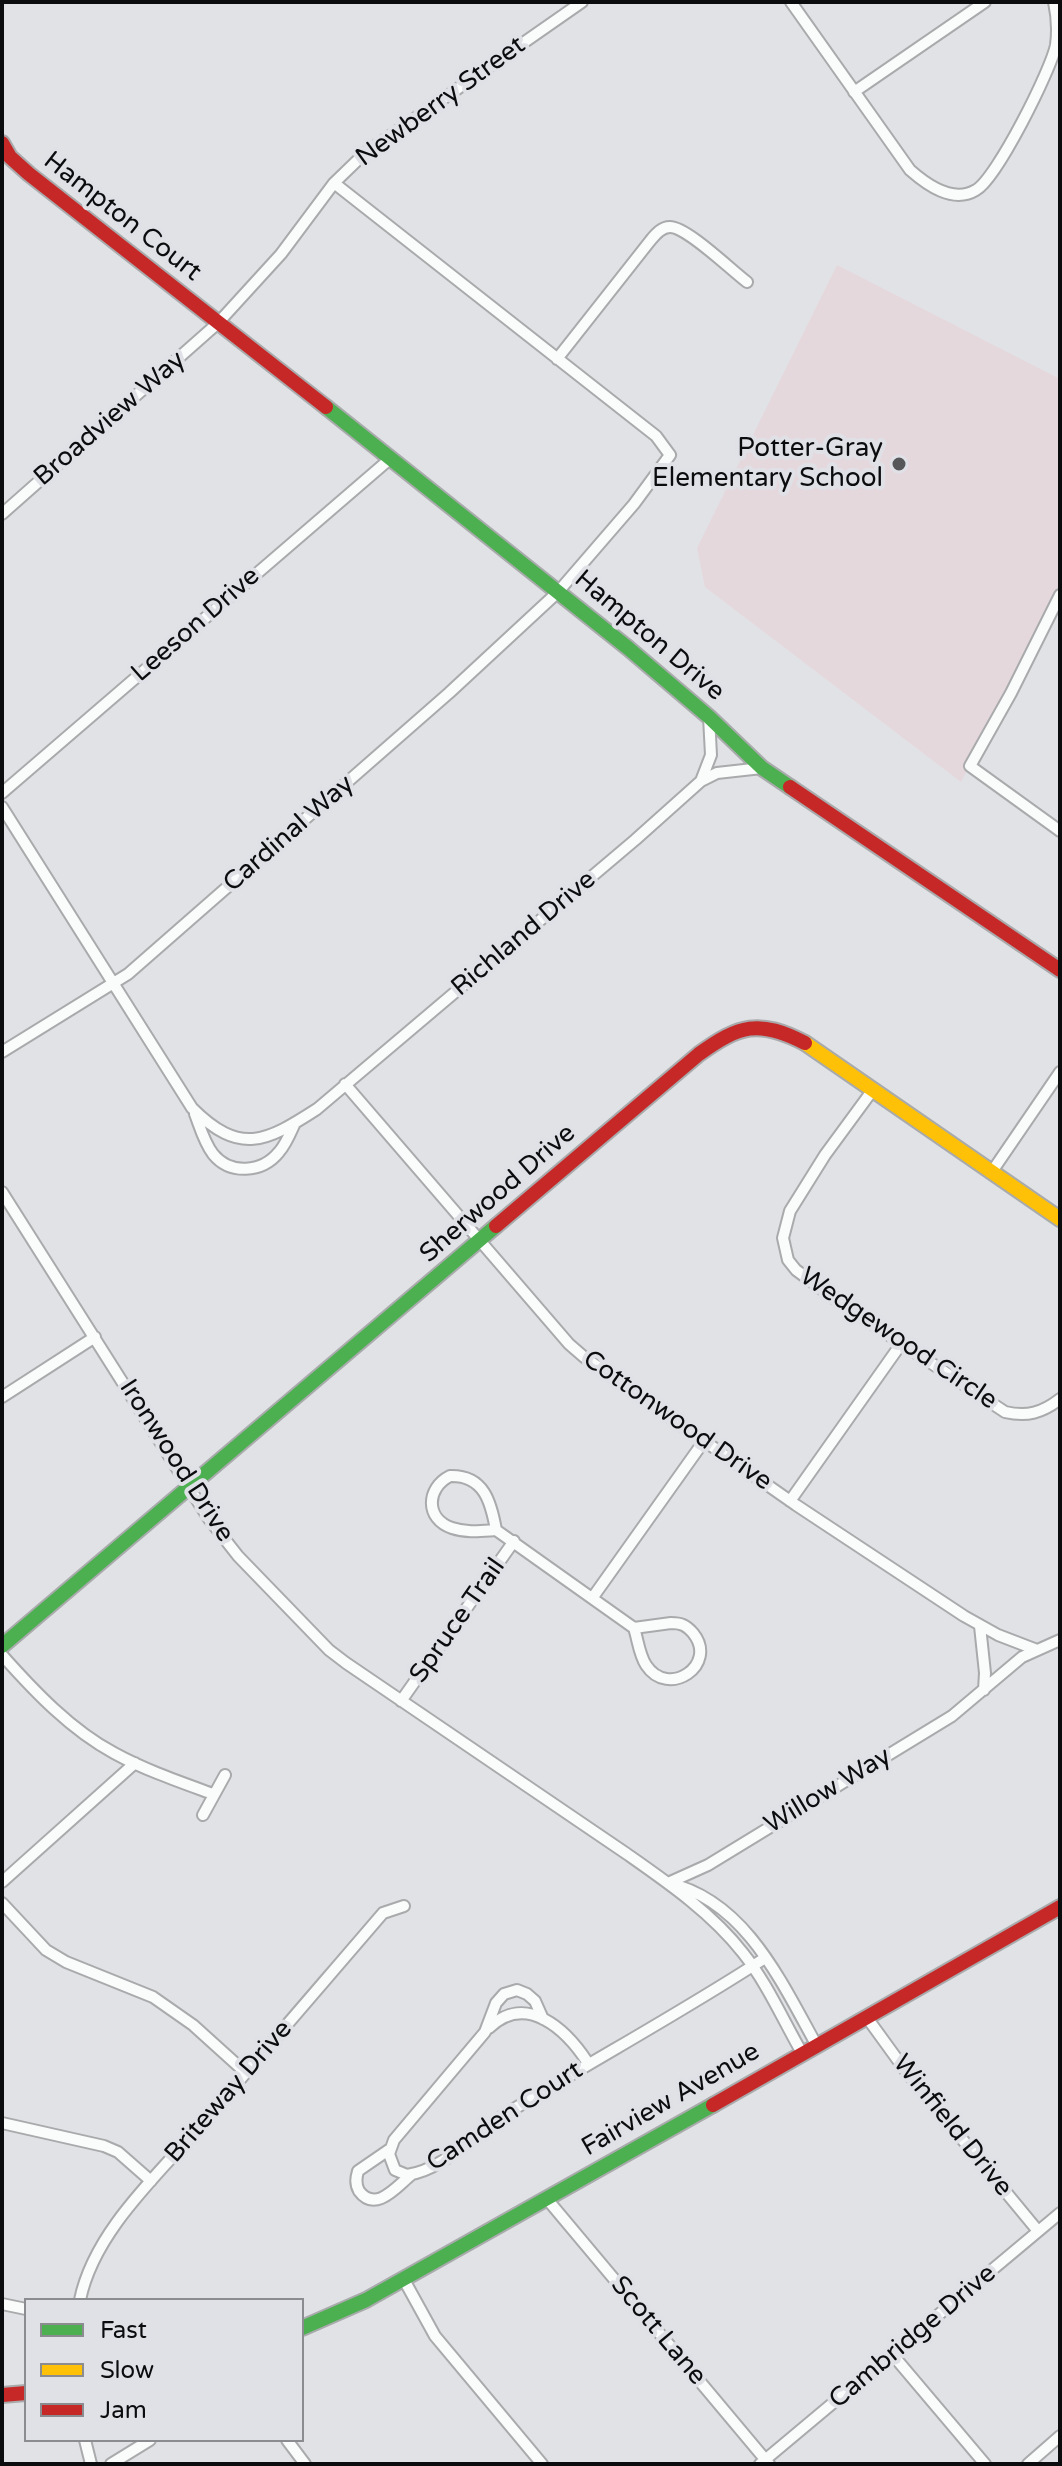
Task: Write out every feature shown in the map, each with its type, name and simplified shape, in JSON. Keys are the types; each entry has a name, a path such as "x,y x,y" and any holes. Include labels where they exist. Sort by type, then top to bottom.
{"street":[{"name":"Newberry Street","path":"218,323 281,254 334,183 364,154 564,7 582,2"},
{"path":"791,2 901,159 920,179 954,195 976,191 999,162 1053,56 1057,30 1054,2"},
{"path":"854,92 985,2"},
{"name":"Hampton Court","path":"2,143 10,157 29,174 218,323"},
{"path":"334,183 557,359 663,228 683,232 747,282"},
{"name":"Hampton Drive","path":"218,323 558,592 709,717 762,768 1060,970"},
{"name":"Broadview Way","path":"2,514 218,323"},
{"name":"Cardinal Way","path":"2,1052 113,985 449,693 558,592 634,504 671,453 656,436 557,359"},
{"name":"Leeson Drive","path":"2,793 391,458"},
{"path":"1060,595 970,766 1060,831"},
{"path":"701,781 711,755 709,717"},
{"name":"Richland Drive","path":"295,1123 635,840 701,781 717,773 762,768"},
{"path":"2,807 194,1110 214,1154 225,1164 240,1169 258,1167 279,1153 295,1123"},
{"name":"Sherwood Drive","path":"2,1646 699,1054 737,1029 766,1026 803,1042 1060,1219"},
{"path":"991,1173 1060,1072"},
{"name":"Cottonwood Drive","path":"345,1084 569,1344 584,1357 790,1501 980,1626 1037,1650"},
{"name":"Wedgewood Circle","path":"872,1091 825,1155 790,1211 783,1244 788,1260 796,1270 901,1344 1005,1412 1037,1413 1060,1399"},
{"path":"194,1110 217,1130 230,1136 259,1139 295,1123"},
{"name":"Ironwood Drive","path":"2,1192 187,1486 238,1556 329,1650 668,1883 719,1927 753,1966 802,2053"},
{"path":"2,1397 95,1337"},
{"path":"790,1501 901,1344"},
{"path":"593,1597 704,1441"},
{"path":"496,1530 487,1494 477,1483 450,1476 435,1488 432,1510 445,1525 468,1532 496,1530 634,1628 643,1659 655,1675 678,1680 697,1665 700,1646 694,1634 684,1625 671,1623 634,1628"},
{"name":"Spruce Trail","path":"401,1701 514,1541"},
{"path":"980,1626 984,1690"},
{"name":"Willow Way","path":"668,1883 708,1865 952,1716 1022,1657 1060,1640"},
{"path":"2,1655 38,1693 111,1752 213,1794"},
{"path":"2,1882 135,1763"},
{"path":"203,1815 225,1775"},
{"name":"Ironwood Drive","path":"668,1883 702,1894 723,1909 765,1958 817,2046"},
{"path":"2,1903 46,1950 66,1962 153,1997 193,2025 245,2072"},
{"name":"Briteway Drive","path":"80,2298 84,2282 100,2247 151,2181 383,1913 404,1906"},
{"name":"Fairview Avenue","path":"304,2327 322,2321 547,2199 1060,1907"},
{"name":"Camden Court","path":"543,2019 530,1996 521,1991 510,1991 496,2003 485,2032 394,2140 389,2158 392,2167 401,2174 411,2175 428,2168 588,2063 765,1958"},
{"path":"485,2032 501,2018 515,2012 530,2012 580,2050 588,2063"},
{"name":"Winfield Drive","path":"868,2019 905,2070 1038,2231"},
{"path":"2,2123 104,2146 118,2152 151,2181"},
{"path":"390,2149 358,2171 356,2182 361,2192 370,2199 383,2198 411,2175"},
{"name":"Scott Lane","path":"547,2199 765,2463"},
{"name":"Cambridge Drive","path":"765,2463 1060,2213"},
{"path":"403,2278 435,2336 542,2464"},
{"path":"2,2304 24,2309"},
{"path":"892,2354 985,2464"},
{"path":"2,2395 24,2393"},
{"path":"1028,2464 1060,2436"},
{"path":"86,2442 91,2464"},
{"path":"111,2464 147,2442"},
{"path":"288,2442 305,2464"}],"shaded area":[{"name":"Potter-Gray Elementary School","path":"837,265 1060,379 1060,589 961,782 705,587 697,548"}],"traffic: fast":[{"path":"326,407 628,648 709,717 762,768 790,787"},
{"path":"2,1646 496,1226"},
{"path":"304,2327 366,2300 713,2105"}],"traffic: slow":[{"path":"805,1043 1060,1219"}],"traffic: jam":[{"path":"2,143 10,157 29,174 326,407"},
{"path":"790,787 1060,970"},
{"path":"496,1226 713,1044 738,1031 762,1028 805,1043"},
{"path":"713,2105 1060,1907"},
{"path":"2,2395 24,2393"}],"place":[{"name":"Potter-Gray Elementary School","path":"899,464"}]}
